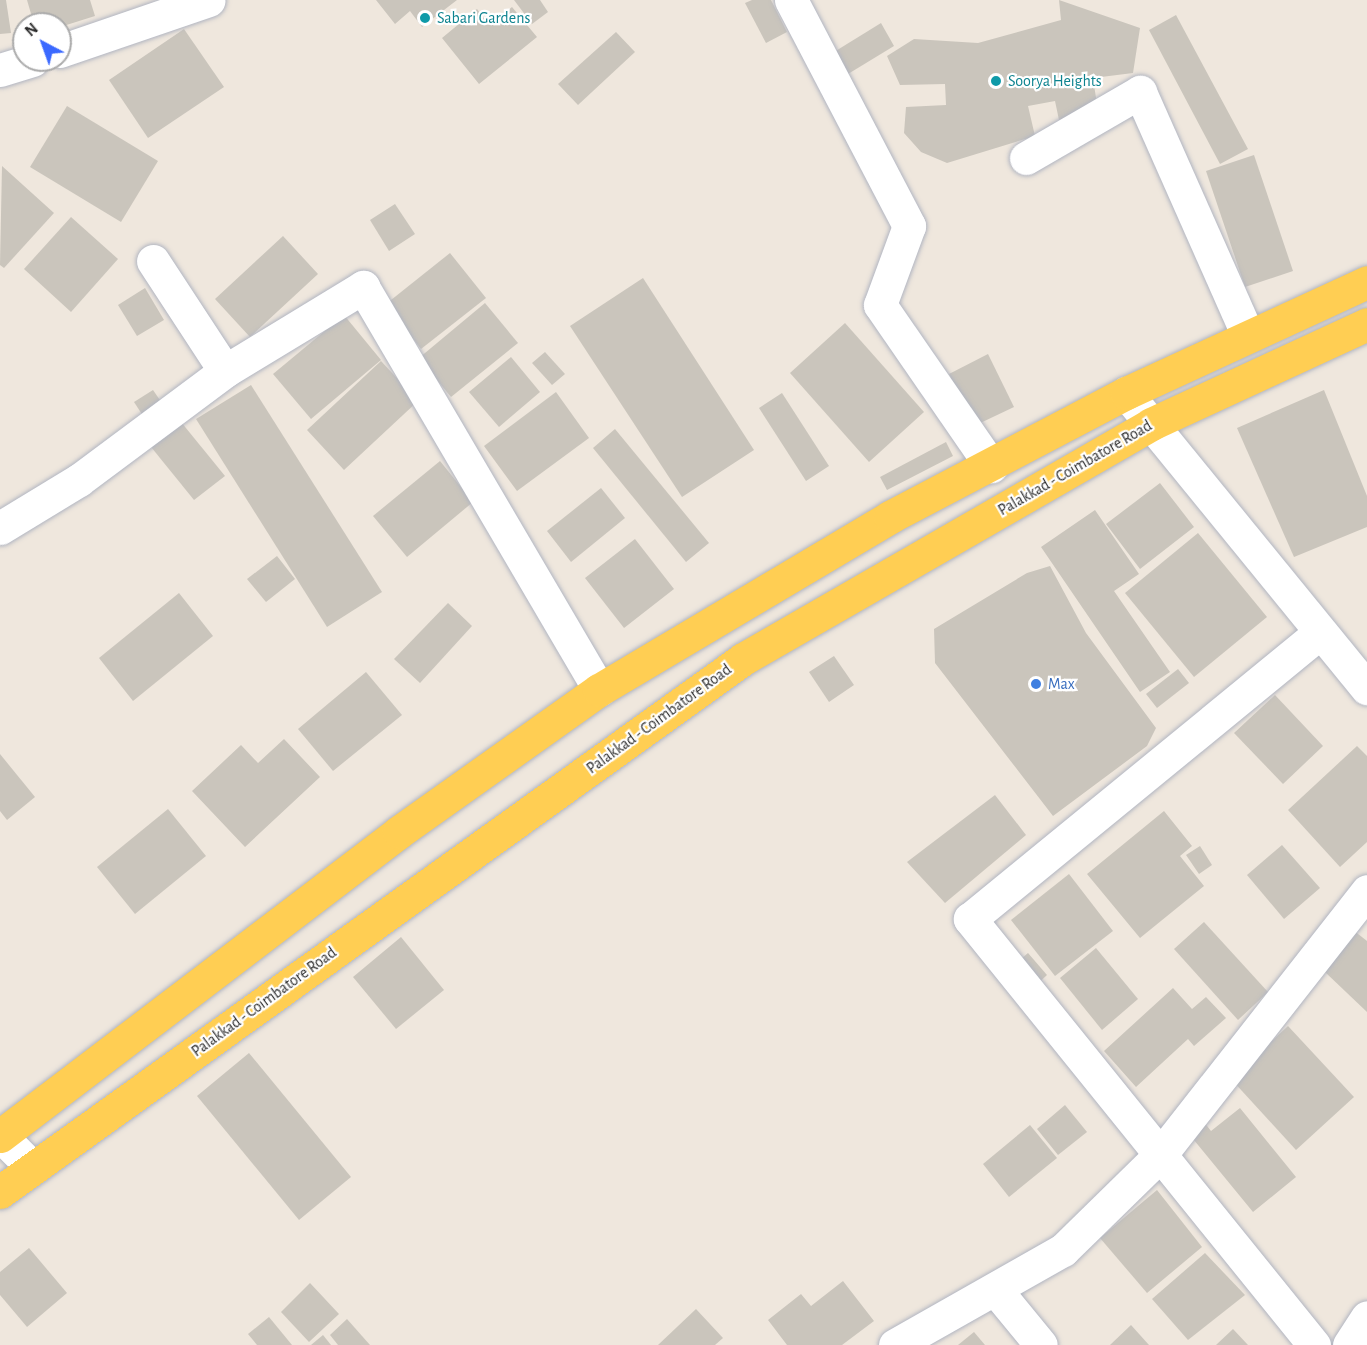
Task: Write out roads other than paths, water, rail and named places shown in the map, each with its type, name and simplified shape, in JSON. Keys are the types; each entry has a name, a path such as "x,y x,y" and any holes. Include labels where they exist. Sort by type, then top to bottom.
{"main road":[{"path":"0,1136 399,832 599,690 784,577 1126,393 1247,333 1367,282"},
{"name":"Palakkad - Coimbatore Road","path":"0,1192 743,659 1151,424 1367,324"},
{"path":"784,577 806,623"}],"street":[{"path":"72,47 209,0"},
{"path":"791,0 909,226 880,305 991,466"},
{"path":"1026,158 1140,92 1247,333"},
{"path":"153,261 225,371"},
{"path":"0,528 79,480 225,371 363,287 599,690"},
{"path":"1126,393 1319,633 1367,688"},
{"path":"1314,1345 970,918 1319,633"},
{"path":"895,1345 1063,1250 1161,1154 1367,891"},
{"path":"0,1136 32,1167"},
{"path":"995,1289 1041,1345"},
{"path":"1349,1345 1367,1317"}],"place":[{"name":"Sabari Gardens","path":"425,18"},
{"name":"Soorya Heights","path":"996,81"},
{"name":"Max","path":"1036,684"}]}
